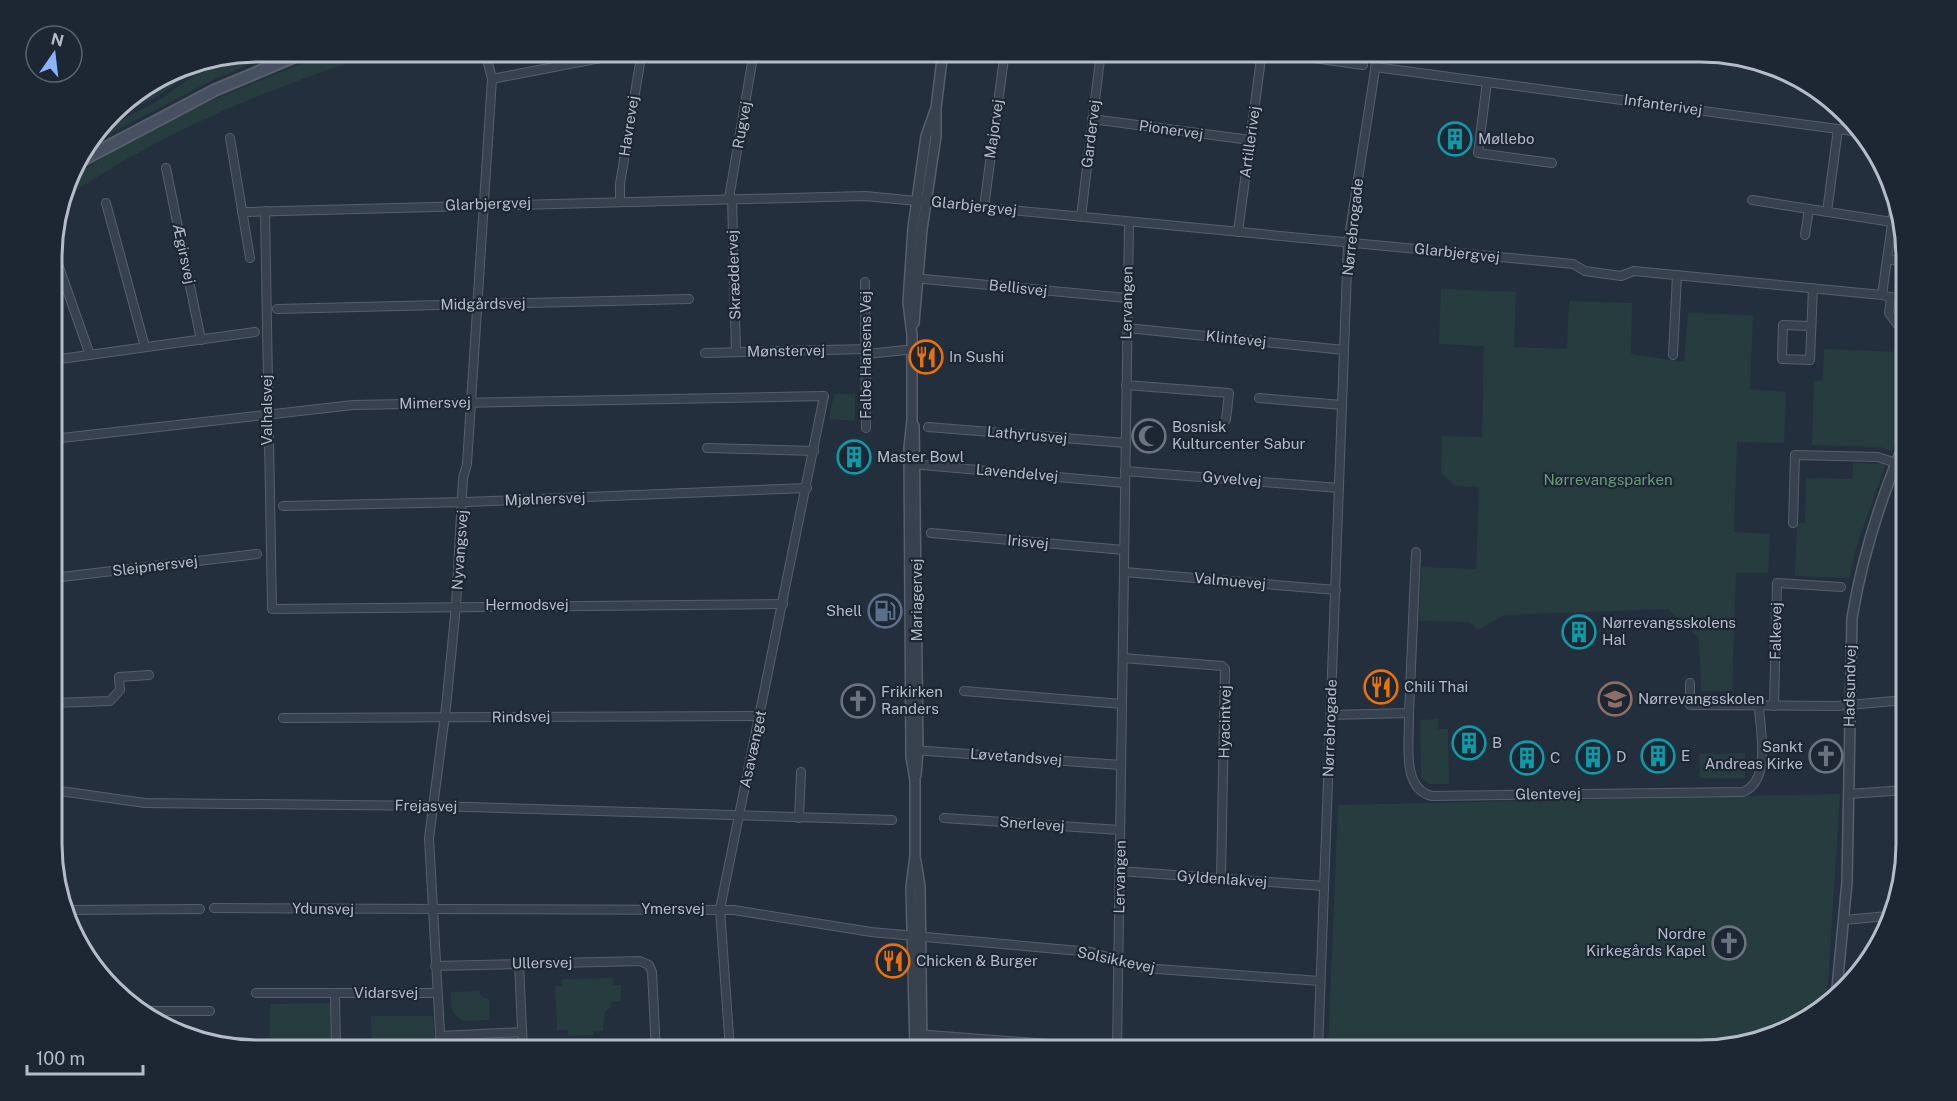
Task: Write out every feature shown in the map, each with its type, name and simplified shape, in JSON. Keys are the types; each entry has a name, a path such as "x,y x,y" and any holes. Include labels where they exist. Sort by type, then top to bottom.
{"main road":[{"path":"90,156 215,90 282,62"}],"street":[{"name":"Nyvangsvej","path":"440,1040 429,838 431,806 445,718 456,606 492,79 488,62"},
{"path":"492,79 580,62"},
{"name":"Havrevej","path":"620,201 620,184 640,62"},
{"name":"Rugvej","path":"731,198 752,62"},
{"name":"Majorvej","path":"984,207 1004,62"},
{"name":"Gardervej","path":"1081,217 1100,62"},
{"name":"Artillerivej","path":"1238,232 1261,62"},
{"path":"1342,62 1363,65"},
{"name":"Nørrebrogade","path":"1318,1039 1348,243 1376,62"},
{"name":"Mariagervej","path":"917,1040 916,937 911,887 915,856 912,335 914,278 921,201 936,136 936,108 944,63"},
{"name":"Infanterivej","path":"1375,67 1848,130"},
{"path":"1488,82 1478,153 1552,164"},
{"name":"Pionervej","path":"1092,119 1250,141"},
{"path":"1827,212 1838,129"},
{"path":"230,138 250,258"},
{"name":"Ægirsvej","path":"166,168 201,340"},
{"name":"Glarbjergvej","path":"265,211 865,196 1573,264 1586,271 1621,276 1634,271 1895,298"},
{"name":"Skræddervej","path":"731,198 736,352"},
{"path":"1752,200 1827,212 1892,218"},
{"path":"106,203 145,347"},
{"path":"1805,235 1809,209"},
{"path":"242,212 265,211"},
{"name":"Valhalsvej","path":"265,211 272,609"},
{"name":"Lervangen","path":"1117,1039 1128,222"},
{"path":"1882,295 1893,225"},
{"path":"1887,259 1895,260"},
{"path":"1673,355 1677,275"},
{"path":"62,276 90,355"},
{"name":"Bellisvej","path":"914,278 1128,298"},
{"name":"Falbe Hansens Vej","path":"865,282 866,428"},
{"path":"1811,326 1783,325 1782,359 1810,360 1813,288"},
{"path":"1891,297 1889,313 1895,322"},
{"name":"Midgårdsvej","path":"277,309 689,299"},
{"name":"Klintevej","path":"1127,328 1344,350"},
{"path":"62,359 255,332"},
{"name":"Mønstervej","path":"705,353 906,350"},
{"path":"1126,385 1229,393 1227,420"},
{"name":"Mimersvej","path":"62,438 353,405 818,394"},
{"name":"Asavænget","path":"729,1040 720,909 825,400 824,396 818,394"},
{"path":"1259,398 1342,405"},
{"name":"Lathyrusvej","path":"928,427 1125,443"},
{"path":"706,448 814,451"},
{"path":"1793,522 1795,455 1878,457 1895,463"},
{"name":"Lavendelvej","path":"913,464 1125,483"},
{"name":"Hadsundvej","path":"1838,982 1844,920 1849,794 1852,618 1857,587 1895,466"},
{"name":"Gyvelvej","path":"1125,471 1339,488"},
{"name":"Mjølnersvej","path":"283,506 463,502 807,488"},
{"name":"Irisvej","path":"932,533 1124,550"},
{"path":"1331,715 1409,712 1416,552"},
{"name":"Sleipnersvej","path":"62,577 257,554"},
{"name":"Valmuevej","path":"1124,572 1336,590"},
{"name":"Falkevej","path":"1774,706 1777,584 1841,587"},
{"name":"Hermodsvej","path":"272,609 783,604"},
{"name":"Hyacintvej","path":"1123,658 1222,666 1225,669 1221,878"},
{"path":"62,705 110,700 120,690 119,677 148,675"},
{"path":"1690,684 1690,705 1774,706 1895,701"},
{"path":"964,691 1122,704"},
{"name":"Glentevej","path":"1409,712 1411,776 1414,784 1424,794 1743,792 1755,783 1761,770 1759,706"},
{"name":"Rindsvej","path":"283,718 760,716"},
{"name":"Løvetandsvej","path":"915,750 1121,765"},
{"path":"799,818 801,772"},
{"name":"Frejasvej","path":"62,791 145,803 431,806 892,820"},
{"path":"1849,794 1895,791"},
{"name":"Snerlevej","path":"944,818 1120,830"},
{"name":"Gyldenlakvej","path":"1120,871 1324,886"},
{"name":"Ydunsvej","path":"214,908 432,910"},
{"path":"73,910 200,909"},
{"name":"Ymersvej","path":"432,910 720,909 811,924 916,937"},
{"path":"1844,920 1881,917"},
{"name":"Solsikkevej","path":"916,937 1091,952 1144,968 1320,981"},
{"name":"Ullersvej","path":"435,966 640,962 649,965 652,972 655,1040"},
{"path":"519,964 522,1040"},
{"name":"Vidarsvej","path":"256,993 437,993"},
{"name":"Vidarsvej","path":"335,993 336,1040"},
{"path":"156,1011 210,1011"},
{"path":"440,1036 522,1032"},
{"path":"918,1034 990,1039"},
{"name":"Mariagervej","path":"918,1034 919,1040"}],"green space":[{"path":"256,62 215,79 102,137 115,123 161,99 202,70 232,63"},
{"path":"350,62 258,96 177,132 72,193 82,171 132,141 200,106 304,63"},
{"path":"192,73 161,94 125,113 148,94"},
{"name":"Nørrevangsparken","path":"1441,289 1516,292 1514,347 1567,349 1569,301 1632,303 1631,354 1684,362 1688,313 1753,315 1750,389 1786,392 1784,443 1737,442 1734,532 1770,534 1768,573 1736,573 1732,691 1701,691 1699,638 1668,609 1505,615 1478,630 1470,622 1419,621 1421,567 1476,569 1479,487 1455,486 1441,473 1442,436 1482,437 1484,346 1439,344"},
{"path":"1824,349 1895,352 1895,444 1892,451 1880,447 1812,445 1814,381 1823,380"},
{"path":"834,394 855,394 855,421 829,419"},
{"path":"1853,463 1883,464 1885,466 1856,548 1849,578 1795,576 1797,523 1805,523 1806,478 1852,479"},
{"path":"1438,719 1438,729 1448,729 1449,784 1429,784 1421,777 1420,720"},
{"path":"1745,753 1745,778 1700,778 1699,754"},
{"path":"1840,794 1827,991 1798,1013 1775,1025 1738,1036 1713,1039 1328,1039 1338,805"},
{"path":"613,978 614,985 621,985 621,1001 611,1002 610,1008 605,1012 603,1031 593,1031 593,1035 568,1036 568,1030 557,1030 555,986 562,986 562,979"},
{"path":"479,991 481,997 489,999 489,1020 463,1021 452,1011 451,992"},
{"path":"332,1003 332,1040 270,1040 270,1004"},
{"path":"371,1016 433,1016 434,1040 372,1040"}],"place":[{"name":"Møllebo","path":"1455,139"},
{"name":"In Sushi","path":"926,357"},
{"name":"Bosnisk Kulturcenter Sabur","path":"1149,436"},
{"name":"Master Bowl","path":"854,457"},
{"name":"Shell","path":"885,611"},
{"name":"Nørrevangsskolens Hal","path":"1579,632"},
{"name":"Chili Thai","path":"1381,687"},
{"name":"Nørrevangsskolen","path":"1615,699"},
{"name":"Frikirken Randers","path":"858,701"},
{"name":"B","path":"1469,743"},
{"name":"E","path":"1658,756"},
{"name":"Sankt Andreas Kirke","path":"1826,756"},
{"name":"D","path":"1593,757"},
{"name":"C","path":"1527,758"},
{"name":"Nordre Kirkegårds Kapel","path":"1729,943"},
{"name":"Chicken & Burger","path":"893,961"}]}
